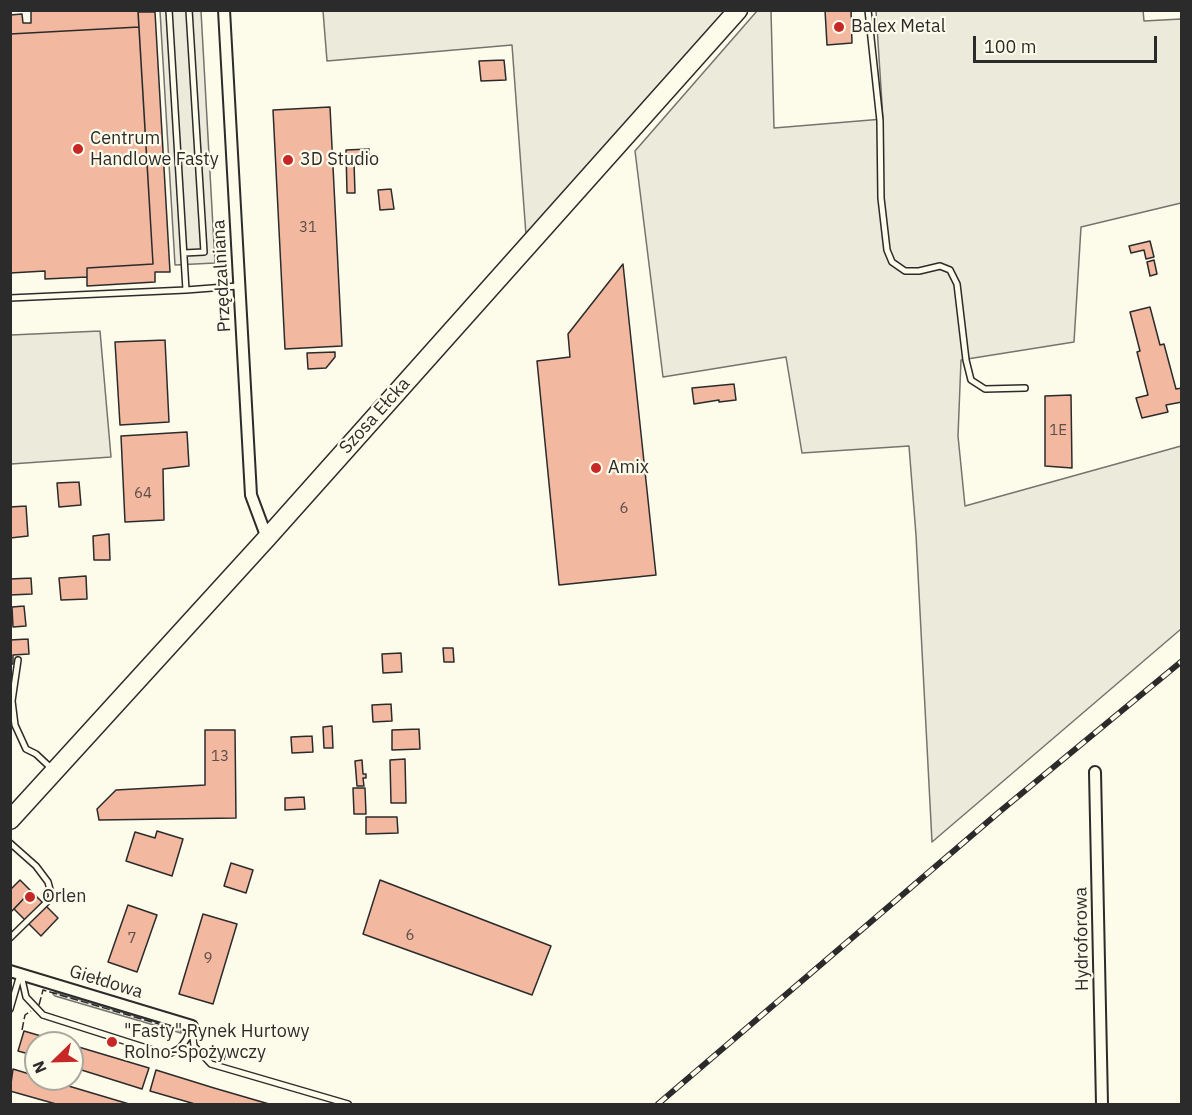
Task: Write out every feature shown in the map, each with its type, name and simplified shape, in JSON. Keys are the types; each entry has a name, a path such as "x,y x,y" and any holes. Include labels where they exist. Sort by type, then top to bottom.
{"main road":[{"name":"Szosa Ełcka","path":"10,820 267,538 738,10"}],"street":[{"name":"Przędzalniana","path":"224,10 251,495 267,538"},
{"name":"Hydroforowa","path":"1095,772 1102,1104"},
{"name":"Giełdowa","path":"15,972 192,1026"}],"lane":[{"path":"169,10 186,290"},
{"path":"184,253 204,252 189,10"},
{"path":"868,10 880,120 881,198 886,250 892,262 905,271 918,271 940,266 950,270 957,284 966,360 971,380 985,389 1025,388"},
{"path":"10,298 238,286"},
{"path":"18,660 12,701 15,725 26,749 36,754 55,771"},
{"path":"10,843 36,866 48,882 52,897 10,938"},
{"path":"10,1009 15,972"},
{"path":"15,972 26,997 44,1015 159,1052 171,1053 180,1048 192,1026"},
{"path":"192,1026 194,1046 211,1064 348,1104"}],"shaded area":[{"path":"1143,10 1144,21 1181,19 1181,203 1081,227 1074,342 961,360 958,436 965,506 1181,446 1181,629 932,842 916,535 909,446 802,453 786,357 663,377 635,151 757,11 771,11 774,128 883,119 876,11"},
{"path":"160,11 201,11 215,263 175,265"},
{"path":"323,11 726,11 526,235 512,45 327,61"},
{"path":"100,331 111,457 11,464 11,335"},
{"path":"54,992 180,1029 181,1033 55,996"}],"building":[{"path":"138,10 139,27 10,34 10,15 22,14 23,23 31,23 31,11"},
{"name":"Balex Metal","path":"825,10 851,10 852,43 827,45"},
{"path":"138,12 155,12 170,272 155,272 155,282 87,286 87,268 153,264"},
{"name":"Centrum Handlowe Fasty","path":"139,27 153,264 87,268 87,277 45,279 45,271 10,273 10,34"},
{"path":"504,60 506,80 481,81 479,61"},
{"path":"330,107 342,346 285,349 273,110"},
{"path":"369,149 369,162 354,162 355,193 347,193 346,150"},
{"path":"391,189 394,209 380,210 378,190"},
{"path":"1150,241 1154,257 1146,259 1144,250 1131,253 1129,246"},
{"path":"1154,260 1157,274 1150,276 1147,262"},
{"name":"Amix","path":"623,264 656,575 559,585 537,361 570,357 568,334"},
{"path":"1150,307 1160,345 1164,344 1176,389 1182,388 1182,402 1166,405 1168,412 1142,418 1136,398 1148,395 1130,312"},
{"path":"165,340 169,422 120,425 115,342"},
{"path":"335,352 335,357 326,368 308,369 307,353"},
{"path":"734,384 736,400 694,404 692,388"},
{"path":"1071,395 1072,468 1045,466 1045,396"},
{"path":"187,432 189,466 163,469 164,520 125,522 121,436"},
{"path":"79,482 81,505 59,507 57,483"},
{"path":"26,506 28,536 10,538 10,507"},
{"path":"109,534 110,560 94,560 93,536"},
{"path":"86,576 87,599 61,600 59,578"},
{"path":"31,578 32,594 10,595 10,579"},
{"path":"24,606 26,626 13,627 12,607"},
{"path":"28,639 29,654 13,655 13,664 10,664 10,640"},
{"path":"443,648 453,648 454,662 444,662"},
{"path":"401,653 402,672 383,673 382,654"},
{"path":"391,704 392,721 373,722 372,705"},
{"path":"332,726 333,748 324,748 323,727"},
{"path":"419,729 420,749 392,750 392,730"},
{"path":"205,730 235,730 236,818 99,820 97,809 116,790 205,785"},
{"path":"312,736 313,752 292,753 291,737"},
{"path":"405,759 406,803 391,803 390,760"},
{"path":"362,760 363,774 366,774 366,778 363,778 364,786 357,786 355,761"},
{"path":"353,788 365,788 366,814 354,814"},
{"path":"304,797 305,809 285,810 285,798"},
{"path":"366,817 397,817 398,833 366,834"},
{"path":"157,831 183,839 172,876 126,861 135,832 155,838"},
{"path":"231,863 253,870 246,893 224,886"},
{"path":"20,880 31,891 10,913 10,890"},
{"path":"380,880 551,946 532,995 363,934"},
{"path":"31,891 58,918 41,936 14,909"},
{"path":"128,905 157,915 137,972 108,962"},
{"path":"203,914 237,924 213,1004 179,994"},
{"path":"24,1031 24,1053 18,1051"},
{"path":"84,1049 149,1068 142,1089 84,1071"},
{"path":"13,1069 24,1072 24,1091 84,1091 129,1104 56,1104 10,1091"},
{"path":"156,1070 269,1104 195,1104 150,1091"}],"railway":[{"path":"658,1104 998,813 1182,661"}],"fence":[{"path":"39,1005 43,990 179,1030"},
{"path":"22,1030 25,1015 31,1011"},
{"path":"224,1060 227,1048"}],"place":[{"name":"Balex Metal","path":"839,27"},
{"name":"Centrum Handlowe Fasty","path":"78,149"},
{"name":"3D Studio","path":"288,160"},
{"name":"Amix","path":"596,468"},
{"name":"Orlen","path":"30,897"},
{"name":"\"Fasty\" Rynek Hurtowy Rolno-Spożywczy","path":"112,1042"}]}
